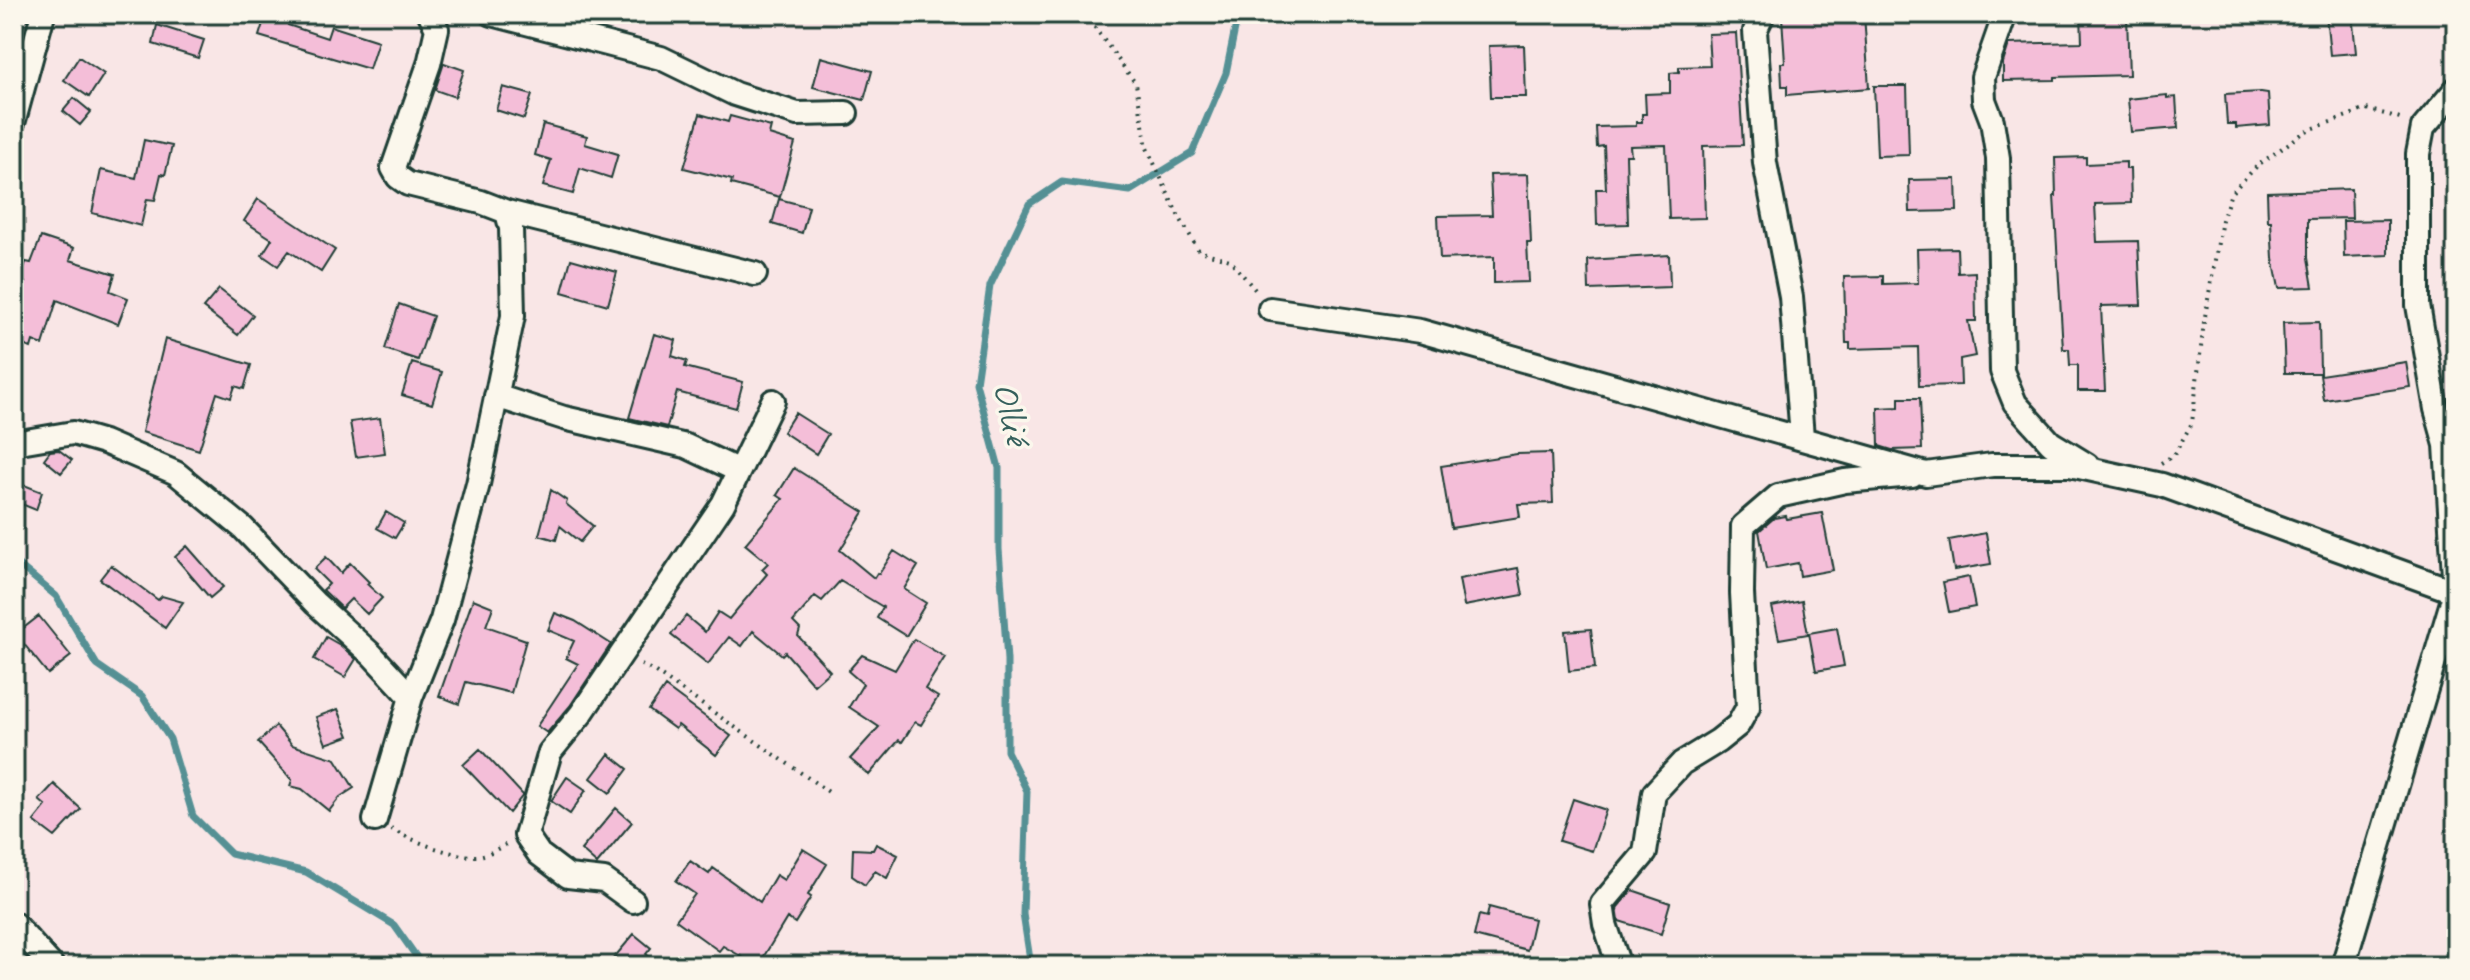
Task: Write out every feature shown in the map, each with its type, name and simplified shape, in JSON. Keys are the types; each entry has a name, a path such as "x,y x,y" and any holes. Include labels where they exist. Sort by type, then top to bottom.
{"street":[{"path":"14,120 43,14"},
{"path":"430,14 437,29 429,64 393,168 398,177 408,184 481,202 507,212 755,274"},
{"path":"492,14 661,58 735,94 797,114 846,113"},
{"path":"1763,14 1755,31 1765,163 1791,297 1802,437"},
{"path":"2005,14 1983,77 1984,100 1992,121 1998,158 2002,371 2015,403 2051,443 2098,472"},
{"path":"2343,966 2456,592 2446,445 2436,409 2418,305 2418,154 2423,128 2456,89"},
{"path":"375,820 411,697 442,620 478,484 513,316 511,228 507,212"},
{"path":"1270,309 1420,331 1926,474"},
{"path":"496,396 564,418 686,446 739,471"},
{"path":"633,901 604,880 568,876 539,854 526,835 550,752 581,714 723,504 773,401"},
{"path":"14,443 73,433 104,442 176,473 243,528 411,697"},
{"path":"1616,966 1602,904 1645,853 1654,793 1682,763 1738,725 1748,707 1742,593 1743,526 1778,496 1845,481 1992,465 2070,465 2162,485 2456,592"},
{"path":"14,924 52,966"}],"path":[{"path":"1085,14 1136,84 1147,148 1177,213 1199,251 1230,260 1270,309"},
{"path":"2135,480 2174,455 2192,423 2204,322 2222,220 2231,193 2258,165 2306,131 2366,109 2407,120 2423,128"},
{"path":"620,656 654,671 830,793"},
{"path":"375,820 410,840 480,856 526,835"}],"building":[{"path":"266,14 291,14 288,25 327,38 331,26 378,41 369,69 259,36"},
{"path":"1864,14 1869,88 1787,95 1787,86 1782,86 1781,63 1785,63 1782,17"},
{"path":"2081,14 2121,14 2127,17 2129,75 2003,81 2003,63 2009,44 2082,42"},
{"path":"2326,14 2352,14 2356,53 2330,55"},
{"path":"157,25 204,40 198,58 153,44"},
{"path":"1736,33 1743,145 1703,146 1705,218 1669,219 1666,145 1630,146 1631,155 1626,155 1628,224 1597,225 1596,189 1606,189 1604,146 1597,147 1596,127 1636,126 1636,122 1642,122 1642,114 1646,114 1645,94 1670,93 1670,73 1679,72 1679,67 1710,66 1708,34"},
{"path":"1524,45 1526,97 1491,97 1489,46"},
{"path":"79,57 104,74 89,97 64,80"},
{"path":"821,57 872,71 864,100 813,87"},
{"path":"444,63 464,70 455,97 435,90"},
{"path":"1874,86 1907,86 1909,155 1877,156"},
{"path":"503,87 532,95 524,119 496,110"},
{"path":"2268,93 2270,125 2236,128 2236,124 2227,124 2225,94"},
{"path":"2167,95 2167,98 2176,97 2178,128 2131,132 2128,99"},
{"path":"74,98 91,112 80,125 63,111"},
{"path":"700,114 728,122 730,116 771,127 769,135 795,143 780,197 684,168"},
{"path":"543,124 587,136 585,144 618,154 611,178 580,168 573,194 543,186 551,160 535,155"},
{"path":"144,140 172,146 155,200 147,199 141,226 92,213 101,170 136,178"},
{"path":"2086,157 2086,164 2126,162 2126,169 2130,169 2131,203 2095,204 2097,242 2138,241 2141,305 2101,306 2105,391 2078,391 2078,365 2070,365 2069,349 2063,349 2054,196 2055,158"},
{"path":"1528,174 1529,282 1494,283 1494,257 1440,259 1438,216 1492,215 1490,175"},
{"path":"1956,179 1957,211 1910,212 1909,180"},
{"path":"2351,189 2352,218 2308,219 2308,258 2313,287 2279,288 2273,258 2271,221 2268,221 2267,192"},
{"path":"258,199 335,250 321,272 289,251 278,266 262,255 272,239 244,221"},
{"path":"779,199 809,207 802,233 772,224"},
{"path":"2388,220 2388,255 2344,257 2343,221"},
{"path":"41,237 74,248 70,260 115,274 110,291 128,298 118,324 57,300 43,345 33,341 31,348 14,342 14,324 25,283 19,282 26,262 31,263"},
{"path":"1957,248 1958,273 1975,272 1976,321 1968,321 1975,356 1960,359 1961,385 1919,386 1918,347 1850,349 1850,343 1846,343 1844,277 1883,276 1883,284 1918,283 1917,249"},
{"path":"1669,255 1670,287 1589,290 1588,260"},
{"path":"571,259 617,272 608,305 562,292"},
{"path":"219,289 253,315 238,335 203,308"},
{"path":"399,304 433,316 418,360 385,349"},
{"path":"2319,322 2320,373 2285,373 2283,323"},
{"path":"654,334 676,340 672,356 687,361 685,367 743,382 736,408 677,392 667,427 629,418"},
{"path":"165,339 251,365 244,389 235,386 231,398 217,393 199,450 142,432"},
{"path":"2406,362 2410,387 2324,400 2320,375"},
{"path":"412,363 442,372 432,404 402,395"},
{"path":"1899,398 1920,398 1922,449 1892,450 1879,446 1878,408 1899,407"},
{"path":"795,413 828,434 816,454 783,432"},
{"path":"380,418 385,453 356,457 350,422"},
{"path":"59,450 72,460 61,473 44,459 50,451"},
{"path":"1551,453 1553,503 1518,504 1520,517 1451,528 1441,466 1517,454"},
{"path":"794,468 864,512 840,550 874,578 894,551 918,566 904,589 926,603 906,636 877,618 883,607 840,581 822,601 815,596 793,622 800,629 798,636 830,671 814,685 785,652 782,655 753,631 742,646 729,637 708,664 671,635 686,616 705,632 718,612 729,619 767,574 762,569 768,563 745,544 783,499 777,495"},
{"path":"14,481 42,492 36,510 14,501"},
{"path":"551,490 593,526 580,542 560,526 556,540 539,535"},
{"path":"386,512 404,523 395,538 377,528"},
{"path":"1822,513 1833,570 1800,576 1798,563 1766,569 1759,531 1774,518"},
{"path":"1986,533 1991,564 1954,570 1949,540"},
{"path":"187,546 223,587 210,598 175,557"},
{"path":"326,557 341,573 350,563 382,598 367,614 351,599 342,608 323,590 329,584 314,569"},
{"path":"111,565 158,600 162,596 183,602 165,628 100,579"},
{"path":"1518,568 1523,595 1464,606 1459,579"},
{"path":"1969,577 1975,607 1949,612 1943,582"},
{"path":"473,599 493,607 486,626 526,640 511,693 466,682 459,704 439,696"},
{"path":"1802,601 1808,634 1779,639 1772,607"},
{"path":"555,613 575,621 611,644 570,706 547,733 537,726 578,664 566,658 574,641 548,630"},
{"path":"39,616 71,656 48,674 16,634"},
{"path":"1837,628 1844,666 1816,671 1809,633"},
{"path":"1591,629 1595,668 1569,671 1565,631"},
{"path":"326,637 356,659 345,677 314,659"},
{"path":"914,639 945,657 925,689 938,697 921,725 915,722 902,742 899,740 869,775 850,759 879,727 849,707 863,684 848,671 862,655 895,670"},
{"path":"665,687 731,736 716,755 678,725 675,729 649,710"},
{"path":"338,709 349,736 326,744 316,717"},
{"path":"276,726 292,745 336,759 354,788 340,797 329,811 302,789 290,786 292,780 258,742"},
{"path":"480,749 523,795 509,813 463,765"},
{"path":"609,754 628,769 610,793 591,778"},
{"path":"567,777 586,790 570,814 551,801"},
{"path":"54,784 81,809 55,837 34,821 46,806 39,800"},
{"path":"1573,799 1606,810 1592,851 1559,841"},
{"path":"616,808 632,822 597,864 581,850"},
{"path":"876,844 898,855 887,878 875,871 865,885 852,876 853,849 873,850"},
{"path":"803,849 827,864 795,923 787,918 758,966 723,946 719,951 676,920 695,894 676,881 690,861 709,874 713,868 760,902 776,875 784,880"},
{"path":"1632,890 1670,903 1661,934 1619,921 1617,908"},
{"path":"1489,907 1534,919 1527,950 1474,936 1479,915 1487,917"},
{"path":"634,934 651,948 646,954 661,966 607,966"}],"waterway":[{"name":"Ollié","path":"1031,966 1023,914 1027,791 1007,751 1007,660 999,549 999,468 976,383 990,286 1029,204 1062,182 1130,191 1192,153 1226,73 1238,14"},
{"path":"14,561 56,596 97,665 142,696 170,739 193,816 231,854 306,872 394,925 423,966"}]}
